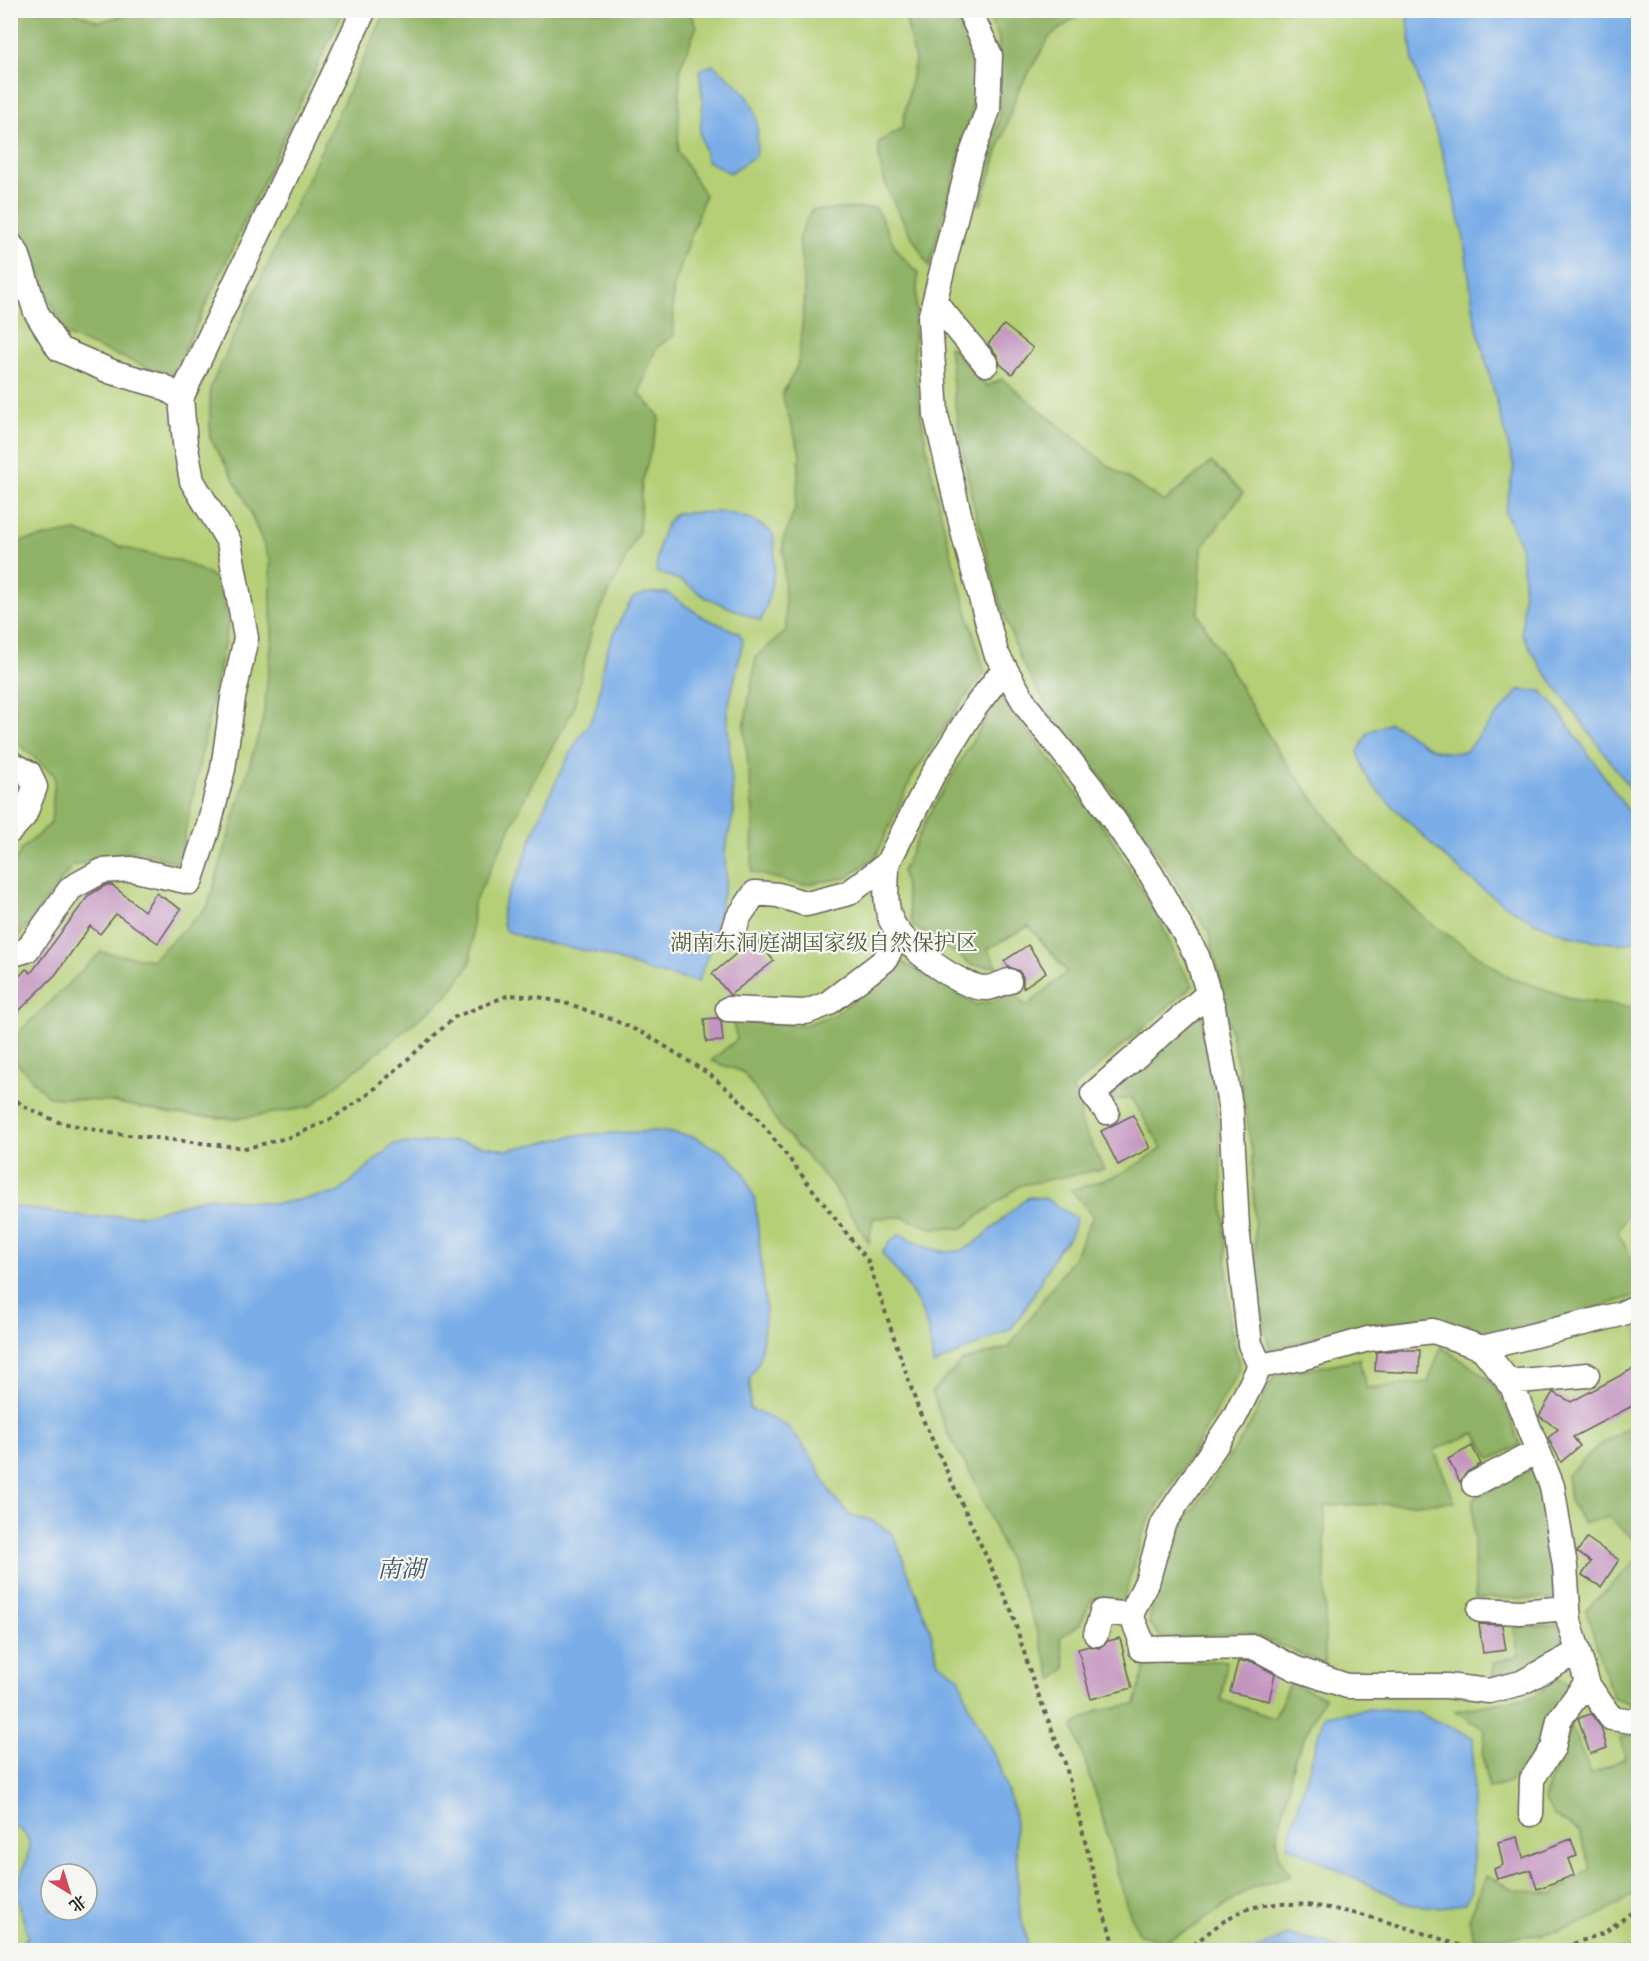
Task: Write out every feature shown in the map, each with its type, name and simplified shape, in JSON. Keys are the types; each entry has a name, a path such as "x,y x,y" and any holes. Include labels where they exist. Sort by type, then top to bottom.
{"street":[{"path":"10,955 27,950 71,888 102,872 131,869 190,882 209,825 223,769 233,698 246,638 229,542 192,481 185,443 181,398 364,10"},
{"path":"969,10 990,56 988,110 970,159 930,319 936,415 964,535 996,653 1027,707 1091,787 1151,874 1197,956 1209,993 1231,1111 1237,1227 1250,1344 1260,1366"},
{"path":"10,244 17,253 36,312 59,349 112,372 162,386 181,398"},
{"path":"935,302 986,364"},
{"path":"1005,668 973,710 932,776 887,864 886,901 893,923 900,932 916,951 944,971 986,988 1009,981"},
{"path":"10,763 29,772 34,788 24,816 10,831"},
{"path":"733,935 738,918 755,893 778,895 807,904 849,893 887,864"},
{"path":"728,1009 806,1012 827,1004 885,960 900,932"},
{"path":"1107,1113 1093,1094 1209,993"},
{"path":"1260,1366 1301,1358 1368,1339 1433,1331 1482,1348 1621,1314 1638,1306"},
{"path":"1482,1348 1508,1382 1552,1486 1568,1608 1587,1682 1611,1718 1632,1721 1638,1719"},
{"path":"1260,1366 1234,1418 1163,1524 1148,1579 1131,1615 1142,1649 1254,1647 1294,1668 1347,1686 1447,1686 1489,1691 1521,1683 1578,1652"},
{"path":"1508,1382 1587,1375"},
{"path":"1474,1484 1538,1451"},
{"path":"1480,1610 1520,1612 1568,1608"},
{"path":"1096,1634 1102,1612 1131,1615"},
{"path":"1531,1814 1532,1779 1552,1748 1559,1720 1587,1682"}],"path":[{"path":"10,1095 23,1106 58,1122 110,1133 247,1148 294,1136 333,1118 378,1086 455,1017 509,995 539,997 572,1005 611,1019 647,1035 709,1074 738,1098 760,1121 868,1261 919,1411 1011,1610 1033,1681 1065,1762 1104,1915 1117,1950"},
{"path":"1186,1950 1234,1915 1279,1902 1326,1906 1473,1950"},
{"path":"1556,1950 1605,1933 1638,1908"}],"green space":[{"path":"11,10 72,11 99,22 141,11 343,11 172,377 66,335 43,284 31,248 11,212"},
{"name":"湖南东洞庭湖国家级自然保护区","path":"11,11 1638,11 1638,1950 11,1950"},
{"path":"386,11 689,11 697,26 680,68 678,152 705,195 673,289 674,335 656,348 639,393 660,417 642,483 639,531 592,628 573,710 530,787 473,905 471,962 448,995 310,1107 235,1119 173,1114 112,1102 48,1097 15,1061 17,1034 101,952 152,960 208,906 263,719 272,638 270,560 244,497 210,438 210,388"},
{"path":"904,11 953,11 978,53 977,77 970,118 929,267 895,206 882,174 879,158 879,142 902,128 915,60"},
{"path":"986,11 1085,11 1050,36 1017,93 981,204 970,204 999,120 999,38"},
{"path":"876,208 898,252 918,273 914,357 926,446 943,523 985,673 960,704 913,775 876,856 846,878 801,885 752,872 753,813 744,728 756,657 786,631 783,540 795,509 800,453 782,395 798,364 805,296 799,237 811,210"},
{"path":"949,345 987,386 1002,379 1109,466 1164,502 1211,462 1243,493 1202,547 1198,614 1277,750 1356,856 1429,922 1509,977 1576,1000 1638,1008 1638,1195 1618,1232 1638,1267 1637,1295 1579,1314 1486,1334 1432,1317 1358,1327 1270,1350 1257,1295 1252,1154 1239,1070 1209,932 1127,809 1053,717 1021,661 996,591 972,499 956,412"},
{"path":"76,531 125,548 184,562 222,581 228,624 179,863 136,850 72,866 18,938 11,936 11,868 22,849 51,823 55,776 14,740 11,740 11,543"},
{"path":"1000,695 1110,836 1159,918 1179,964 1193,985 1072,1089 1083,1107 1079,1119 1104,1169 1021,1185 962,1228 932,1228 902,1217 873,1218 869,1243 831,1183 782,1129 743,1072 711,1061 737,1039 732,1020 802,1026 835,1014 902,962 976,1005 1014,995 1027,1006 1067,972 1029,926 987,949 998,967 972,965 912,925 902,871 929,814"},
{"path":"1201,1013 1219,1126 1230,1327 1240,1369 1145,1527 1123,1601 1092,1598 1080,1624 1060,1638 1066,1668 1053,1680 1033,1619 974,1479 946,1431 932,1391 963,1361 1009,1347 1074,1257 1093,1216 1071,1190 1119,1174 1162,1148 1132,1098 1111,1101 1106,1094"},
{"path":"1441,1347 1474,1368 1493,1386 1507,1408 1520,1445 1491,1459 1475,1433 1434,1450 1455,1502 1325,1506 1325,1664 1246,1632 1163,1639 1149,1624 1161,1573 1171,1549 1196,1505 1245,1433 1275,1376 1359,1359 1366,1388 1428,1382"},
{"path":"1638,1421 1638,1543 1609,1517 1583,1523 1570,1501 1567,1475 1597,1447"},
{"path":"1534,1467 1548,1531 1557,1599 1475,1598 1473,1499"},
{"path":"1638,1559 1638,1704 1634,1705 1612,1697 1586,1610"},
{"path":"1559,1625 1564,1650 1521,1674 1493,1679 1493,1663 1519,1655 1514,1628"},
{"path":"1227,1661 1221,1700 1274,1718 1290,1683 1324,1697 1295,1757 1277,1838 1279,1857 1291,1876 1251,1888 1191,1929 1162,1942 1138,1933 1126,1904 1098,1801 1073,1726 1098,1710 1135,1704 1145,1667 1175,1662"},
{"path":"1559,1677 1571,1687 1546,1721 1542,1744 1533,1758 1509,1783 1489,1789 1483,1756 1485,1730 1455,1711 1535,1696"},
{"path":"1571,1726 1591,1775 1625,1758 1620,1739 1638,1732 1638,1890 1600,1915 1560,1930 1519,1937 1473,1937 1469,1919 1486,1876 1516,1890 1553,1894 1591,1868 1579,1831 1553,1815 1544,1799"}],"water":[{"path":"1407,11 1638,11 1638,799 1541,667 1522,634 1524,581 1520,544 1505,512 1514,467 1475,320 1463,233 1441,148 1413,63"},
{"path":"713,65 745,93 755,113 757,124 756,155 730,173 707,161 700,133 703,101 699,70"},
{"path":"725,512 751,519 773,533 775,556 773,578 761,621 705,597 682,581 656,572 663,533 676,513"},
{"path":"648,593 667,593 703,617 739,633 743,641 727,712 734,812 725,850 726,880 711,946 698,982 648,971 601,954 527,939 505,930 503,920 504,904 523,863 546,803 567,759 594,714 604,660 614,632 633,598"},
{"path":"1519,690 1541,691 1555,706 1638,825 1638,939 1634,941 1617,943 1573,937 1545,927 1518,913 1468,878 1445,857 1379,793 1365,772 1358,752 1368,732 1390,723 1432,749 1451,753 1465,752"},
{"name":"南湖","path":"658,1131 692,1136 724,1152 744,1172 755,1200 766,1310 760,1359 750,1378 750,1409 786,1425 811,1456 831,1493 850,1516 869,1519 893,1534 930,1629 938,1662 959,1677 970,1708 997,1760 1014,1812 1020,1912 1029,1950 16,1950 28,1936 17,1891 29,1852 29,1844 27,1836 21,1830 10,1825 11,1206 88,1217 145,1215 209,1197 274,1204 338,1193 394,1144 455,1141 507,1150 578,1135"},
{"path":"1029,1197 1045,1198 1076,1218 1070,1237 1058,1250 1027,1306 1011,1329 933,1365 924,1317 911,1292 882,1253 900,1234 923,1246 942,1251 957,1251 983,1237"},
{"path":"1367,1709 1415,1712 1473,1737 1472,1889 1464,1904 1438,1907 1411,1905 1287,1845 1324,1716"},
{"path":"1288,1935 1325,1942 1338,1950 1253,1950"}],"building":[{"path":"1004,325 1033,348 1012,374 1000,364 997,355 988,344"},
{"path":"106,885 112,885 144,911 156,893 181,909 158,943 116,914 100,934 90,926 56,974 10,1020 10,986 26,969 31,973 89,895"},
{"path":"755,938 774,961 730,995 712,974"},
{"path":"1028,945 1046,972 1023,988 1023,977 1019,971 1009,967 1004,961"},
{"path":"718,1018 721,1021 723,1041 706,1042 704,1019"},
{"path":"1133,1115 1150,1148 1118,1165 1101,1131"},
{"path":"1420,1350 1419,1373 1375,1371 1376,1352"},
{"path":"1638,1366 1638,1403 1573,1437 1580,1446 1561,1462 1548,1438 1558,1429 1539,1416 1553,1392 1571,1402"},
{"path":"1472,1446 1481,1464 1467,1472 1460,1482 1448,1459"},
{"path":"1587,1538 1619,1560 1601,1587 1582,1575 1591,1562 1577,1552"},
{"path":"1479,1624 1502,1625 1506,1650 1483,1653"},
{"path":"1120,1638 1132,1688 1091,1699 1078,1649 1089,1646 1099,1648 1108,1641"},
{"path":"1251,1661 1275,1674 1269,1701 1230,1692 1238,1662"},
{"path":"1591,1714 1601,1727 1607,1748 1590,1754 1578,1718"},
{"path":"1518,1837 1523,1858 1571,1839 1577,1856 1568,1859 1574,1875 1537,1889 1531,1870 1497,1879 1494,1869 1503,1865 1498,1842"}]}
